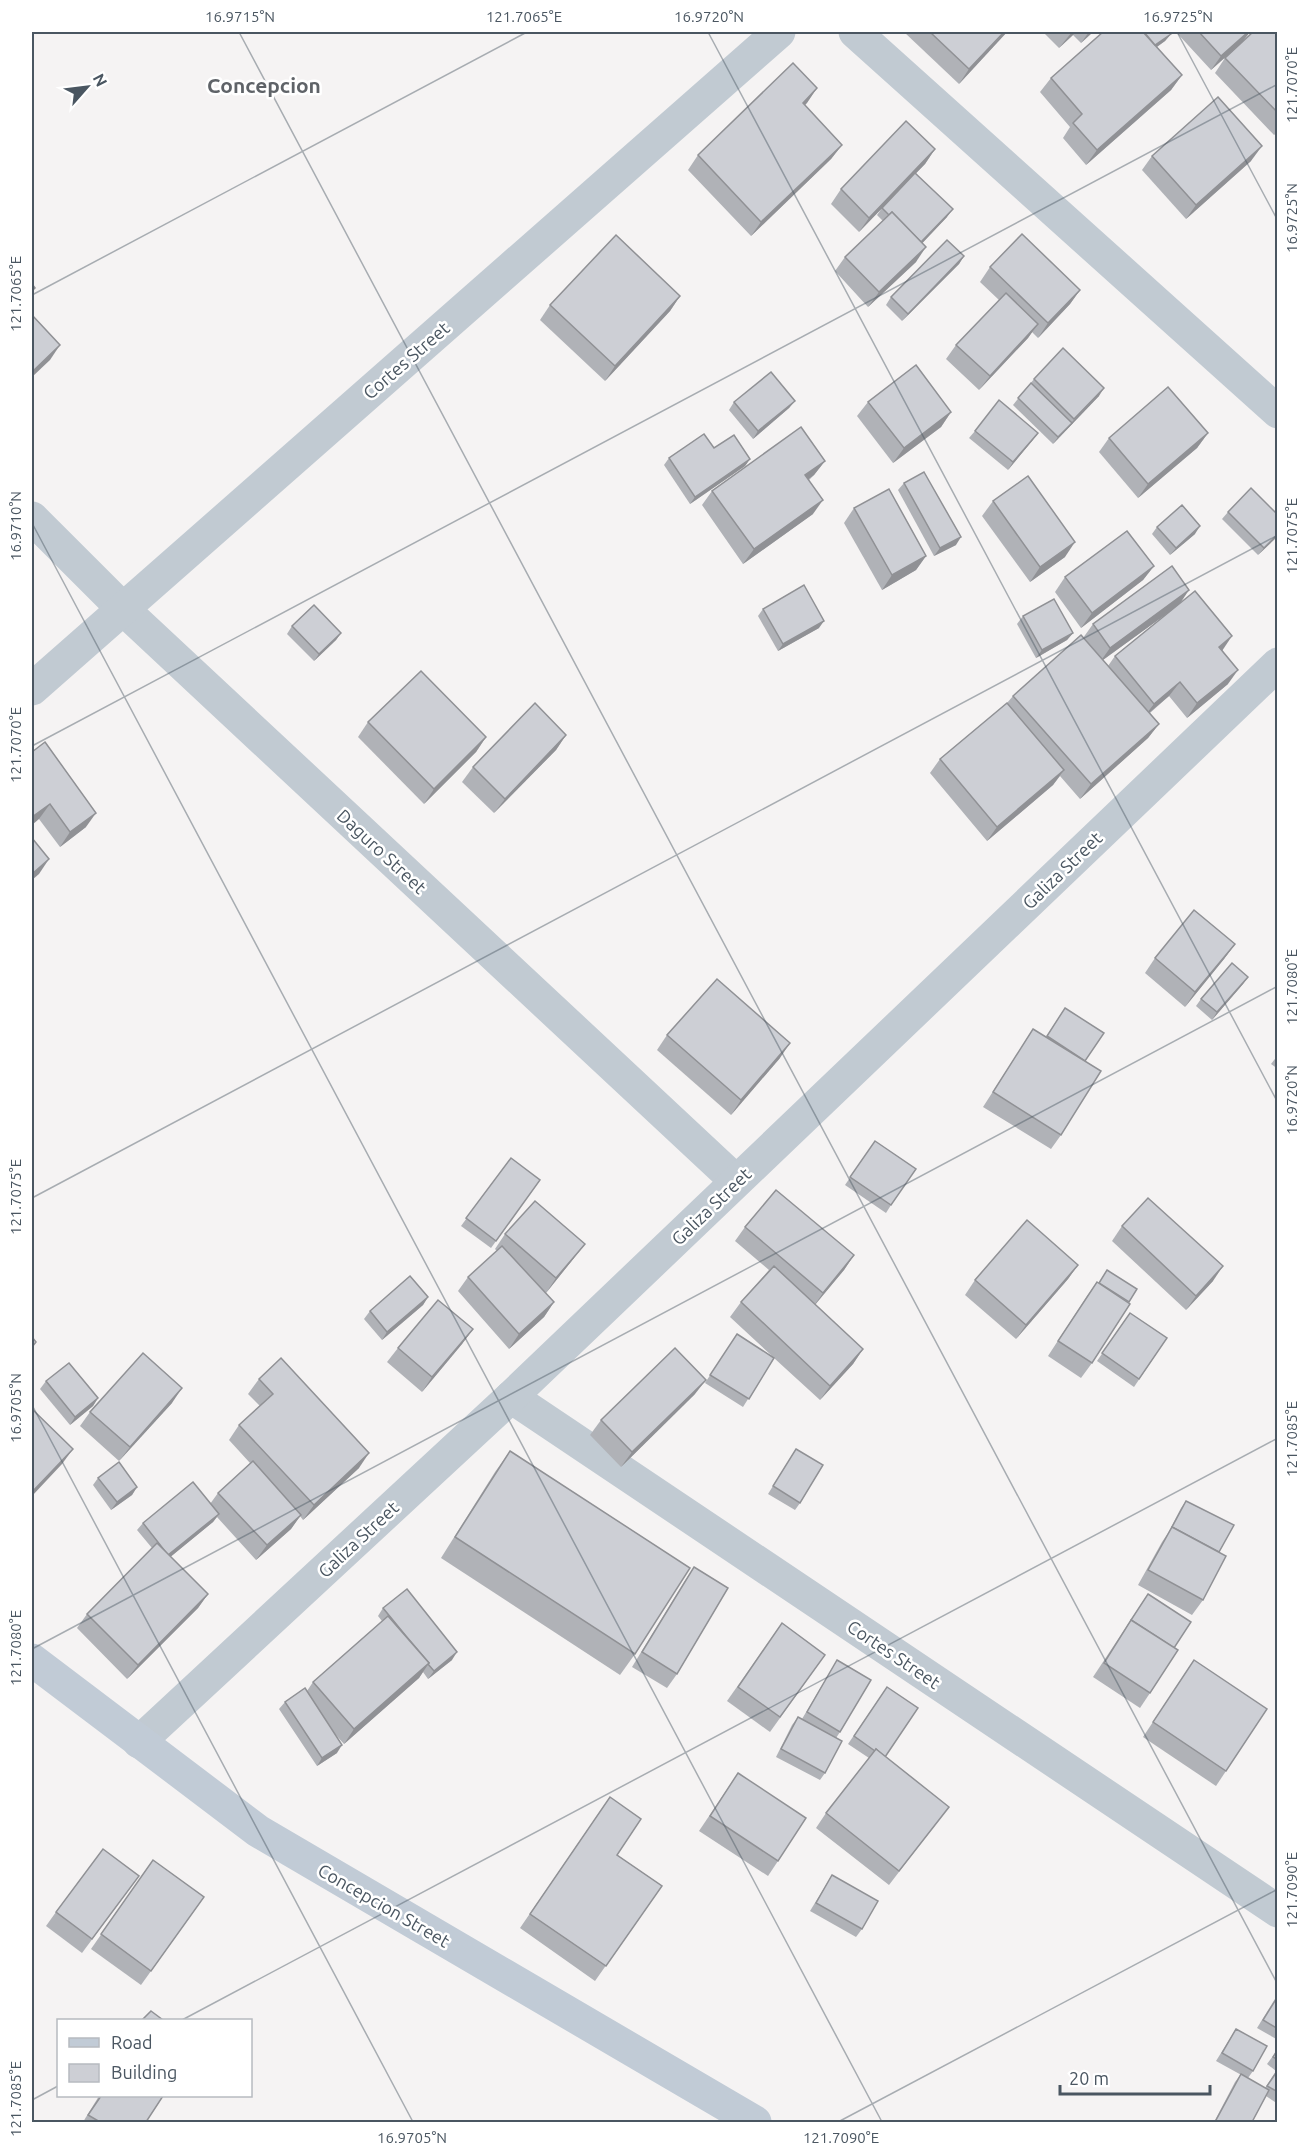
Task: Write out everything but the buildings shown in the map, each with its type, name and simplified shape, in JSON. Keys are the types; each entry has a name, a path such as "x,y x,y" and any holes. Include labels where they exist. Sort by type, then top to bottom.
{"street":[{"name":"Cortes Street","path":"32,689 780,32"},
{"path":"855,32 1278,412"},
{"name":"Daguro Street","path":"32,518 123,609 736,1181"},
{"name":"Galiza Street","path":"139,1742 511,1397 1278,664"},
{"name":"Cortes Street","path":"511,1397 1278,1911"},
{"name":"Concepcion Street","path":"32,1660 258,1831 755,2122"}],"district":[{"name":"Concepcion","path":"264,85"}]}
